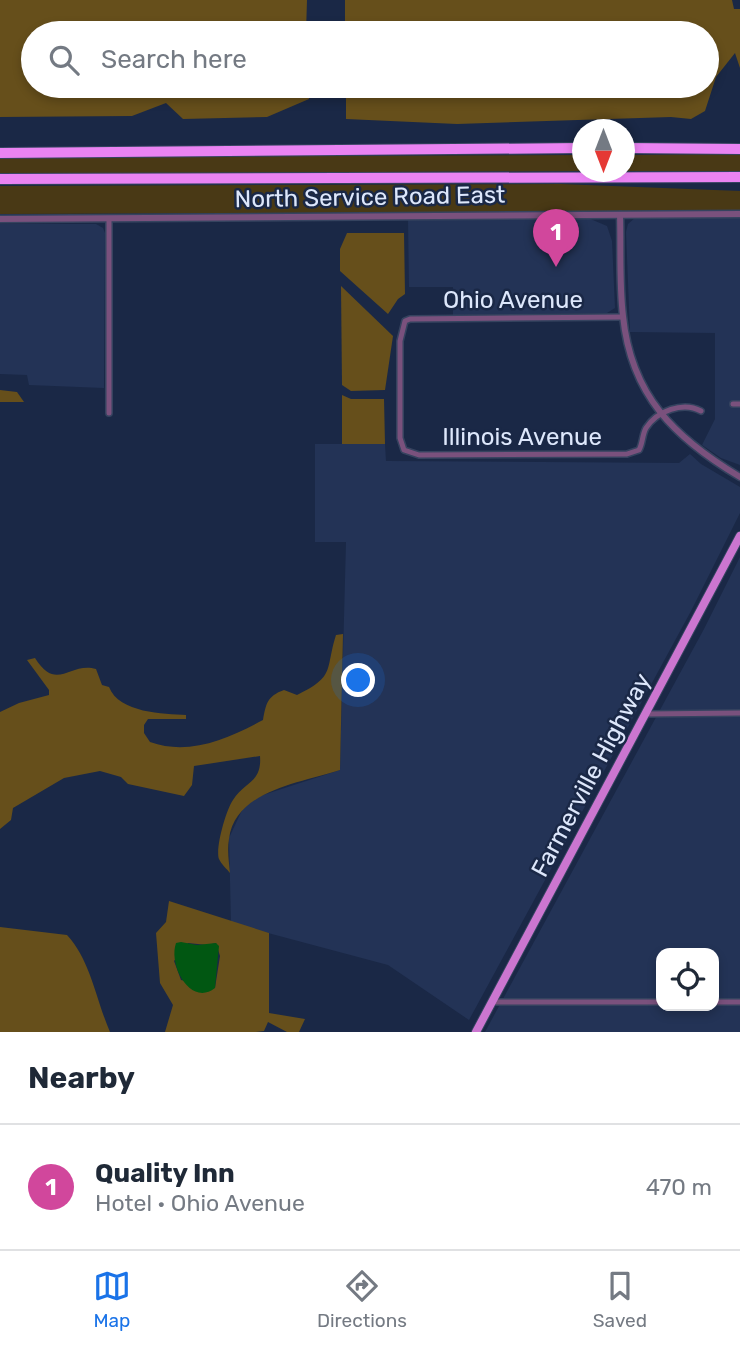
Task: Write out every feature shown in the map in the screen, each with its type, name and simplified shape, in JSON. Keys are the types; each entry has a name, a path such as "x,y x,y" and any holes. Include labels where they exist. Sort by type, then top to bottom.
{"highway":[{"path":"710,149 740,143"},
{"path":"0,153 572,148"},
{"path":"635,148 740,149"},
{"path":"0,179 572,177"},
{"path":"635,177 740,177"},
{"path":"635,177 740,183"}],"main road":[{"name":"Farmerville Highway","path":"476,1032 740,536"}],"street":[{"name":"North Service Road East","path":"0,219 740,214"},
{"path":"620,215 623,317 633,364 647,394 661,415 692,446 740,477"},
{"path":"109,219 109,413"},
{"name":"Ohio Avenue","path":"407,453 400,438 400,341 405,321 623,317"},
{"path":"661,415 672,408 694,408 701,411"},
{"name":"Illinois Avenue","path":"407,453 637,452 642,445 645,430 661,415"},
{"path":"646,714 740,713"},
{"path":"492,1002 656,1002"},
{"path":"719,1002 740,1002"}],"shaded area":[{"path":"0,0 307,0 306,21 21,21 21,98 309,98 267,117 183,119 166,103 132,116 0,117"},
{"path":"345,0 732,0 734,9 740,9 740,68 735,53 719,73 719,21 345,21"},
{"path":"346,98 709,98 705,111 691,119 572,119 457,124 346,119"},
{"path":"740,154 740,171 635,171 635,155"},
{"path":"572,155 572,171 0,174 0,157"},
{"path":"561,184 740,191 740,211 0,214 0,186"},
{"path":"740,217 740,465 721,458 702,445 715,419 715,333 630,332 626,232 628,224 635,218"},
{"path":"588,218 607,226 612,241 615,308 607,313 453,315 453,287 409,287 408,219"},
{"path":"0,224 96,224 103,228 104,388 29,385 27,375 0,374"},
{"path":"347,233 404,233 405,294 388,314 340,271 340,249"},
{"path":"341,286 393,336 385,390 351,391 342,385"},
{"path":"0,390 17,392 24,402 0,402"},
{"path":"342,395 351,399 384,399 385,444 342,444"},
{"path":"315,444 385,444 386,461 679,463 690,454 701,464 740,487 740,513 691,611 469,1020 388,965 231,923 229,838 243,808 257,797 340,770 346,542 315,542"},
{"path":"740,557 740,1032 485,1032 704,629"},
{"path":"343,634 340,770 272,791 243,809 234,822 229,839 230,873 218,854 222,830 233,800 256,777 260,756 194,766 192,785 184,796 128,784 121,777 100,771 64,778 13,808 11,820 0,829 0,712 19,703 49,695 49,690 27,660 35,658 43,668 57,675 79,669 96,669 102,685 109,687 114,696 122,702 143,710 186,715 186,719 148,719 144,725 144,733 150,742 165,746 193,746 222,739 263,720 268,701 278,692 284,690 297,695 318,683 327,671 336,635"},
{"path":"169,901 269,933 269,1013 305,1019 299,1032 287,1032 268,1022 264,1031 256,1032 165,1032 173,1005 160,983 156,933 166,922","holes":["188,943 216,943 220,956 215,988 181,980 174,961"]},
{"path":"0,927 67,935 82,957 110,1032 0,1032"},
{"path":"176,943 197,945 216,943 219,946 215,988 198,992 184,981 178,972 174,952"}],"place":[{"name":"Quality Inn","path":"556,267"}]}
